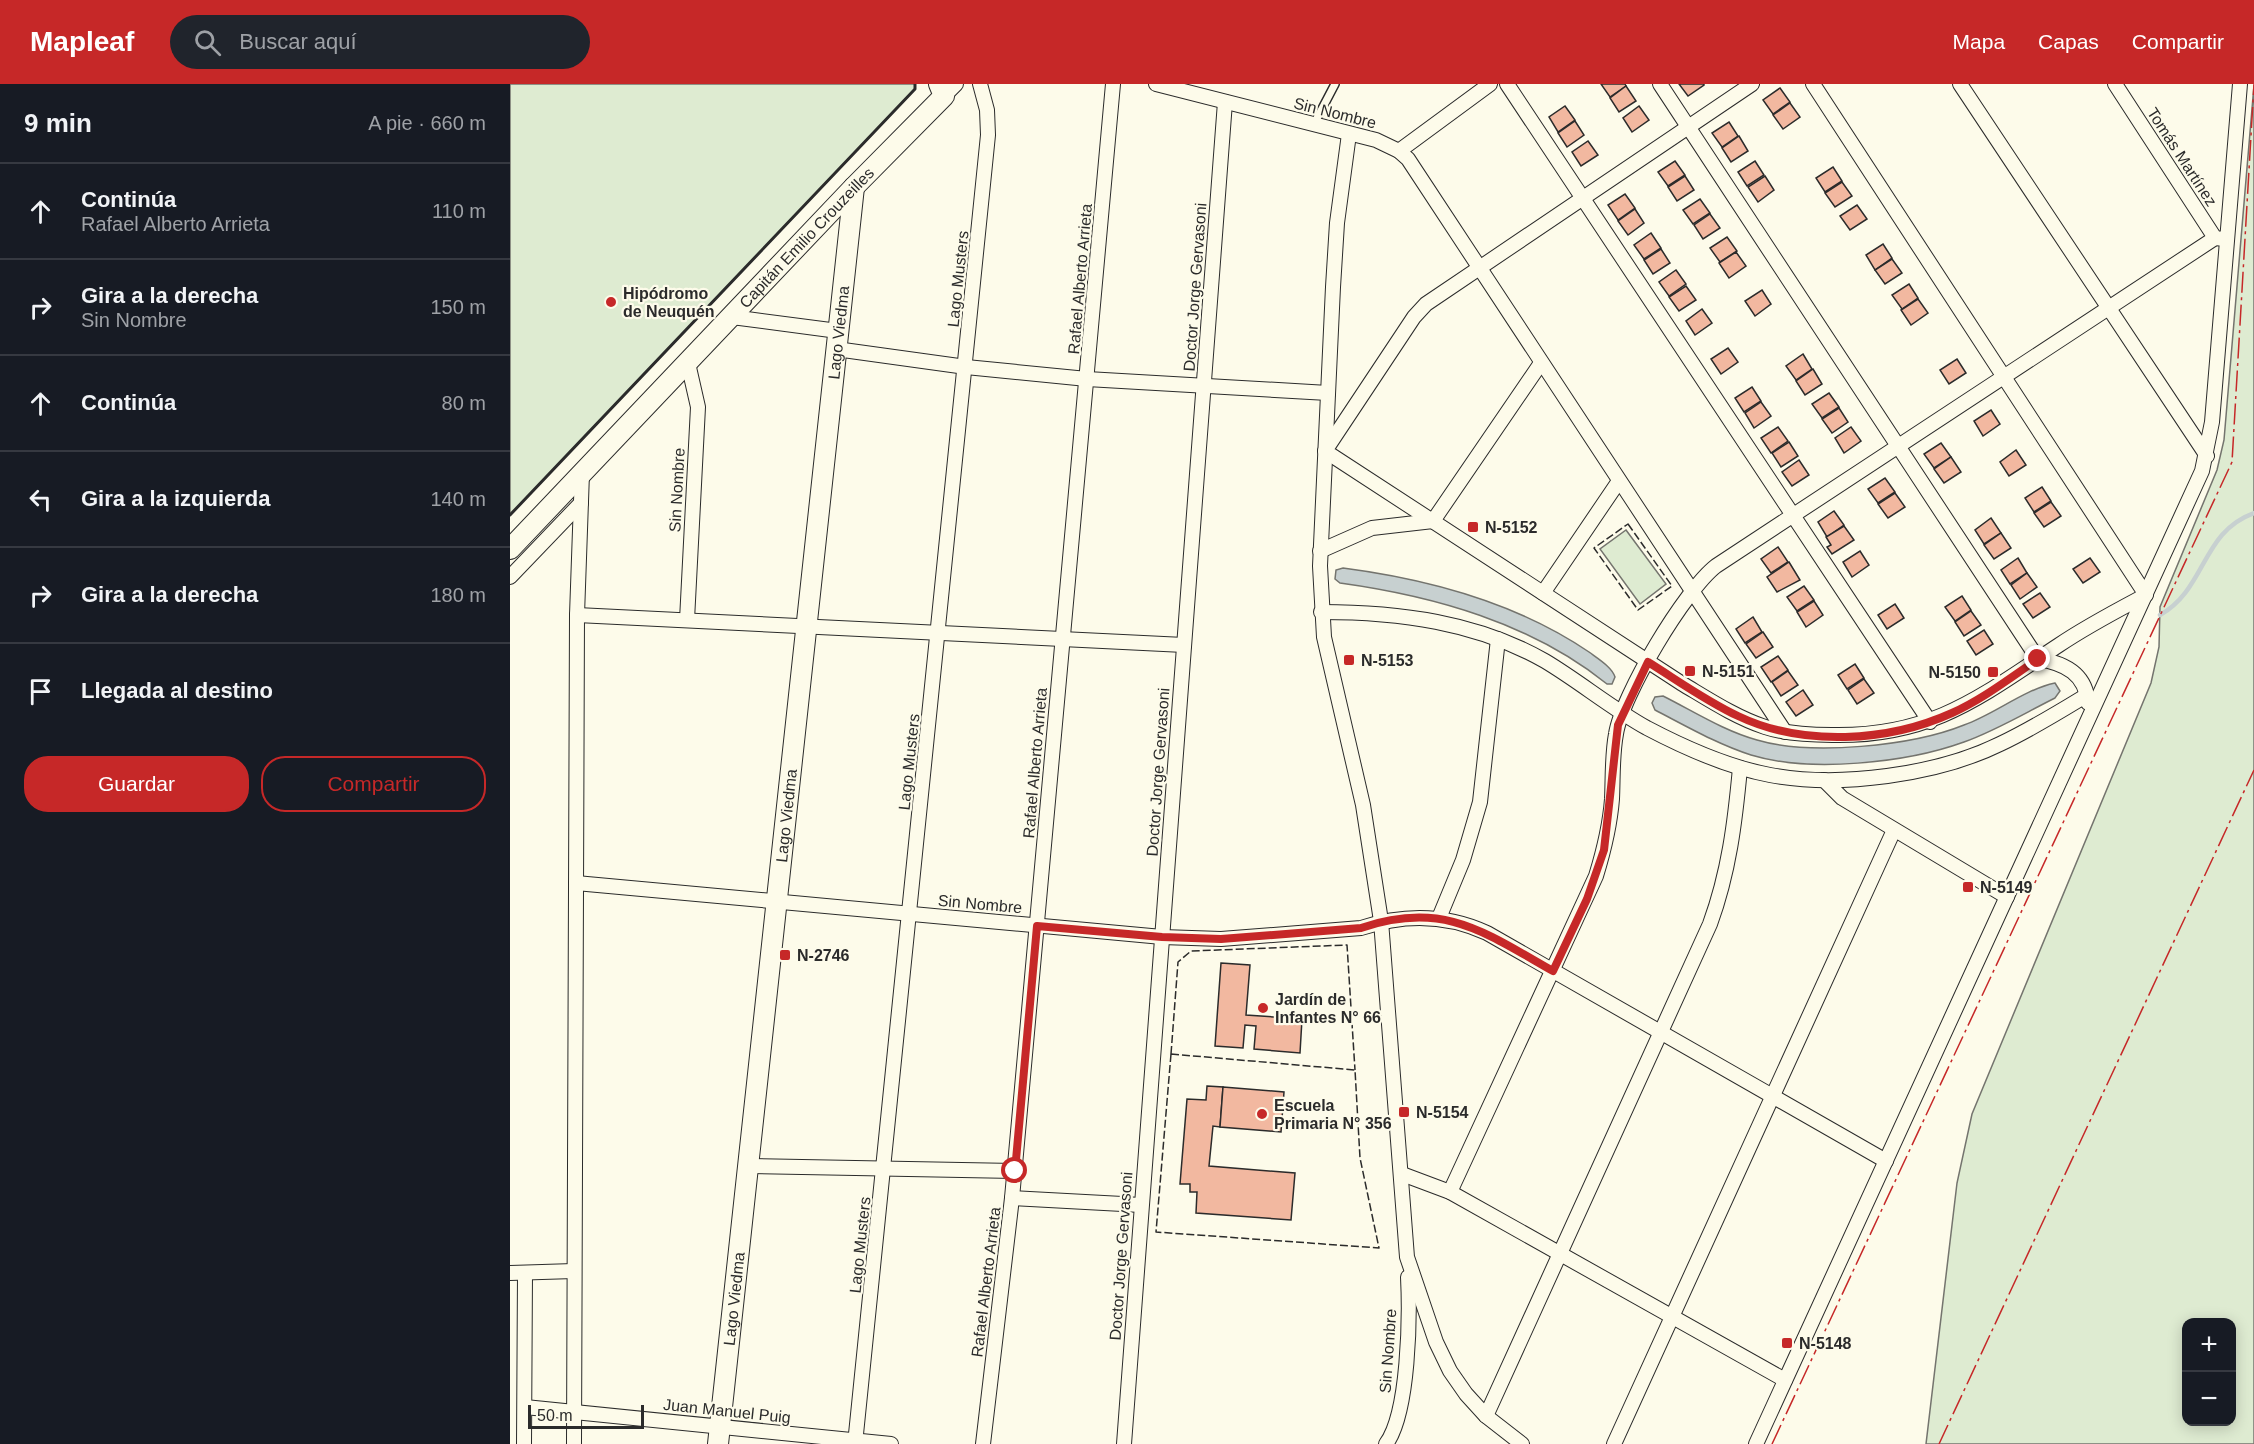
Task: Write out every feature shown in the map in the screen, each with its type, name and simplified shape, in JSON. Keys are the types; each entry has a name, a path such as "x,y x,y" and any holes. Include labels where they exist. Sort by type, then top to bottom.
{"main road":[{"name":"Capitán Emilio Crouzeilles","path":"510,549 946,88"},
{"name":"Lago Viedma","path":"719,1435 854,187"}],"street":[{"name":"Lago Musters","path":"855,1443 885,1168 988,135 987,110 980,84"},
{"name":"Rafael Alberto Arrieta","path":"983,1444 1015,1171 1113,84"},
{"name":"Sin Nombre","path":"1156,84 1376,140 1399,151"},
{"path":"1490,84 1399,151 1415,166 1478,268 1785,732"},
{"path":"1507,84 1930,722"},
{"path":"1660,84 2038,659 2060,663 2070,668 2084,684 2087,695 2087,722"},
{"path":"1325,451 1414,317 1440,293 1752,84"},
{"path":"1813,84 2145,595"},
{"path":"1960,84 2207,456"},
{"name":"Tomás Martínez","path":"2115,84 2221,238"},
{"path":"1756,1444 2207,456 2221,238 2240,84"},
{"name":"Doctor Jorge Gervasoni","path":"1124,1444 1225,102"},
{"path":"1349,134 1337,223 1320,551 1322,612 1329,662 1366,821 1381,921 1407,1257 1436,1342 1450,1371 1466,1394 1486,1416 1522,1444"},
{"path":"1450,1192 1587,899 1604,850 1612,801 1616,736 1622,713 1648,662 1692,591 1716,566 2109,308 2221,238"},
{"path":"732,316 966,367 1087,379 1328,393"},
{"name":"Sin Nombre","path":"687,620 698,407 688,363"},
{"path":"1320,551 1372,528 1433,521 1541,363"},
{"path":"1325,451 1648,662 1738,716 1785,732 1818,735 1879,734 1930,722 1977,700 2079,632 2145,595"},
{"path":"574,1444 577,615 582,473"},
{"path":"1543,593 1619,481"},
{"path":"510,577 581,503"},
{"path":"1322,612 1366,612 1419,618 1498,639 1545,661 1622,713 1689,749 1740,768 1796,779 1824,780 1915,770 1974,755 2007,741 2087,695"},
{"path":"577,615 1184,645"},
{"path":"1439,918 1463,860 1480,802 1498,639"},
{"path":"1486,1416 1699,953 1720,896 1732,843 1740,768"},
{"path":"1824,780 1842,798 2007,897"},
{"path":"1614,1444 1894,830"},
{"name":"Sin Nombre","path":"576,883 1162,937 1221,939 1361,928 1381,921 1439,918 1472,926 1886,1161"},
{"path":"748,1166 1015,1171"},
{"path":"1402,1174 1450,1192 1785,1380"},
{"path":"1012,1197 1141,1205"},
{"name":"Sin Nombre","path":"1386,1444 1396,1426 1401,1400 1408,1306 1407,1257"},
{"path":"524,1444 525,1407 514,1274 574,1271"},
{"name":"Juan Manuel Puig","path":"525,1407 575,1411 719,1435 891,1444"}],"lane":[{"path":"1314,125 1335,84"}],"green space":[{"name":"Hipódromo de Neuquén","path":"510,84 915,84 915,89 510,515"},
{"path":"2254,85 2254,1444 1926,1444 1957,1183 1972,1114 2151,683 2159,647 2160,607 2217,470 2224,440"},
{"path":"1626,530 1666,584 1640,604 1600,549"}],"shaded area":[{"path":"1343,568 1439,586 1502,607 1561,635 1589,652 1608,666 1615,677 1612,684 1607,684 1546,644 1480,616 1411,596 1340,583 1335,579 1336,570"},
{"path":"2055,683 2060,691 2055,698 1976,738 1915,755 1858,763 1801,764 1751,755 1714,740 1655,710 1652,703 1655,697 1663,696 1721,726 1757,740 1779,745 1833,748 1890,743 1942,732 1964,725 2032,691"}],"building":[{"path":"1601,84 1625,84 1626,86 1610,97"},
{"path":"1679,84 1704,84 1704,85 1688,96"},
{"path":"1626,86 1636,101 1619,112 1610,98"},
{"path":"1780,88 1790,102 1773,114 1763,100"},
{"path":"1790,103 1800,117 1783,129 1773,115"},
{"path":"1565,106 1575,120 1558,132 1549,117"},
{"path":"1639,106 1649,120 1632,132 1623,118"},
{"path":"1575,121 1584,135 1567,147 1558,133"},
{"path":"1729,122 1738,136 1722,147 1712,133"},
{"path":"1739,136 1748,151 1731,162 1722,148"},
{"path":"1588,141 1598,155 1581,166 1572,152"},
{"path":"1675,161 1685,175 1668,186 1658,172"},
{"path":"1755,161 1764,175 1747,186 1738,172"},
{"path":"1833,167 1842,181 1825,192 1816,178"},
{"path":"1685,176 1694,190 1677,201 1668,187"},
{"path":"1765,176 1774,190 1758,202 1748,187"},
{"path":"1842,182 1852,196 1835,207 1825,193"},
{"path":"1625,194 1635,208 1618,220 1608,205"},
{"path":"1700,199 1710,213 1693,224 1683,210"},
{"path":"1857,205 1867,219 1850,230 1840,216"},
{"path":"1635,209 1644,223 1628,235 1618,221"},
{"path":"1710,214 1720,228 1703,239 1694,225"},
{"path":"1651,233 1661,248 1644,259 1634,245"},
{"path":"1727,237 1737,251 1720,262 1710,248"},
{"path":"1883,244 1892,258 1875,270 1866,255"},
{"path":"1661,249 1670,263 1653,274 1644,260"},
{"path":"1736,252 1746,266 1729,278 1719,263"},
{"path":"1892,259 1902,273 1885,284 1875,270"},
{"path":"1676,270 1686,284 1669,296 1659,282"},
{"path":"1909,284 1918,298 1902,309 1892,295"},
{"path":"1686,286 1696,300 1679,311 1669,297"},
{"path":"1762,290 1771,304 1755,316 1745,301"},
{"path":"1918,299 1928,313 1911,325 1901,310"},
{"path":"1702,309 1712,323 1695,335 1686,321"},
{"path":"1728,348 1738,362 1721,374 1711,359"},
{"path":"1803,354 1812,369 1796,380 1786,366"},
{"path":"1957,359 1966,373 1949,384 1940,370"},
{"path":"1813,369 1822,384 1805,395 1796,381"},
{"path":"1752,387 1761,401 1744,412 1735,398"},
{"path":"1829,393 1839,407 1822,418 1812,404"},
{"path":"1761,402 1771,416 1754,428 1745,413"},
{"path":"1839,408 1848,422 1832,433 1822,419"},
{"path":"1991,410 2000,424 1983,436 1974,421"},
{"path":"1778,427 1788,441 1771,453 1761,438"},
{"path":"1851,427 1861,441 1844,453 1835,438"},
{"path":"1789,442 1798,456 1781,467 1772,453"},
{"path":"1941,443 1951,457 1934,468 1924,454"},
{"path":"2016,450 2026,465 2009,476 2000,462"},
{"path":"1951,457 1961,472 1944,483 1934,469"},
{"path":"1799,460 1809,475 1792,486 1782,472"},
{"path":"1885,478 1895,492 1878,503 1868,489"},
{"path":"2042,487 2051,501 2034,512 2025,498"},
{"path":"1895,493 1905,507 1888,518 1878,504"},
{"path":"2051,502 2061,516 2044,527 2034,513"},
{"path":"1834,511 1844,525 1827,537 1818,522"},
{"path":"1991,518 2001,533 1984,544 1975,530"},
{"path":"1844,526 1854,540 1832,554 1827,547 1831,545 1826,537"},
{"path":"2001,533 2011,548 1994,559 1984,545"},
{"path":"1778,547 1788,562 1771,573 1761,559"},
{"path":"1860,551 1869,565 1852,577 1843,562"},
{"path":"2018,558 2027,573 2010,584 2001,570"},
{"path":"2090,558 2100,572 2083,583 2073,569"},
{"path":"1789,562 1800,580 1777,592 1767,577"},
{"path":"2027,573 2037,587 2020,599 2011,585"},
{"path":"1804,586 1814,600 1797,611 1787,597"},
{"path":"2040,593 2050,607 2033,618 2023,604"},
{"path":"1962,596 1971,610 1955,621 1945,607"},
{"path":"1814,601 1823,615 1806,627 1797,612"},
{"path":"1895,604 1904,618 1887,629 1878,615"},
{"path":"1971,611 1981,625 1964,636 1955,622"},
{"path":"1753,617 1762,632 1745,643 1736,629"},
{"path":"1984,630 1993,644 1976,655 1967,641"},
{"path":"1763,632 1773,647 1756,658 1746,644"},
{"path":"1778,656 1788,670 1771,682 1761,667"},
{"path":"1855,664 1864,678 1847,689 1838,675"},
{"path":"1788,671 1798,685 1781,696 1772,682"},
{"path":"1864,679 1874,693 1857,704 1848,690"},
{"path":"1803,690 1813,705 1796,716 1786,702"},
{"path":"1221,963 1250,965 1246,1015 1302,1019 1300,1053 1254,1049 1256,1026 1245,1025 1243,1048 1215,1046"},
{"path":"1207,1086 1223,1087 1220,1127 1213,1126 1209,1166 1295,1173 1291,1220 1196,1213 1197,1192 1190,1192 1190,1184 1180,1184 1187,1099 1206,1100"},
{"path":"1223,1087 1284,1092 1281,1132 1220,1127"}],"waterway":[{"path":"2160,615 2175,604 2187,590 2224,533 2237,522 2254,513"}],"fence":[{"path":"1628,524 1672,586 1638,610 1594,548 1628,524"},
{"path":"1171,1054 1178,962 1191,951 1347,945 1355,1070"},
{"path":"1171,1054 1355,1070 1360,1158 1379,1248 1156,1232 1171,1054"}],"wall":[{"path":"510,515 915,89 915,84"}],"power":[{"path":"1772,1444 2232,462 2254,84"},
{"path":"1939,1444 2254,770"}],"place":[{"name":"Hipódromo de Neuquén","path":"611,302"},
{"name":"N-5152","path":"1473,527"},
{"name":"N-5153","path":"1349,660"},
{"name":"N-5151","path":"1690,671"},
{"name":"N-5150","path":"1993,672"},
{"name":"N-5149","path":"1968,887"},
{"name":"N-2746","path":"785,955"},
{"name":"Jardín de Infantes N° 66","path":"1263,1008"},
{"name":"N-5154","path":"1404,1112"},
{"name":"Escuela Primaria N° 356","path":"1262,1114"},
{"name":"N-5148","path":"1787,1343"}],"route":[{"path":"1015,1171 1037,926 1162,937 1221,939 1361,928 1381,921 1439,918 1455,920 1472,926 1553,971 1587,899 1604,850 1612,801 1618,725 1629,696 1648,662 1738,716 1766,727 1785,732 1850,736 1908,729 1930,722 1977,700 2038,659"}]}
